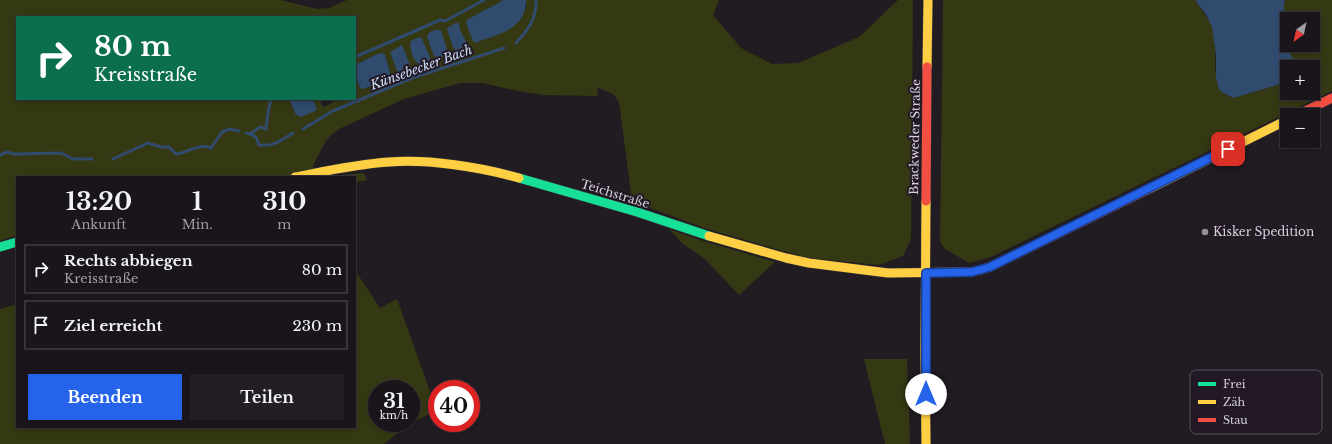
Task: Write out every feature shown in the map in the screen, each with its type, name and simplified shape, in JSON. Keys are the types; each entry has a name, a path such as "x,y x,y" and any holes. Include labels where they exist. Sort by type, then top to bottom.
{"street":[{"name":"Brackweder Straße","path":"926,444 928,0"},
{"path":"1311,108 1332,98"},
{"name":"Teichstraße","path":"300,176 351,166 390,162 428,162 497,172 638,212 702,234 786,258 810,263 882,272 972,272 990,267 1280,123"},
{"path":"0,247 16,242"}],"green space":[{"path":"0,0 280,0 317,9 329,8 347,0 503,0 467,22 472,39 526,9 526,0 719,0 713,15 741,48 772,64 798,63 859,37 898,0 913,0 911,239 903,256 879,265 810,258 779,250 704,228 632,201 619,102 613,94 597,87 598,96 545,95 482,83 460,83 404,99 339,129 330,136 324,144 313,166 315,176 16,176 16,235 0,241"},
{"path":"943,0 1196,0 1212,27 1216,76 1223,93 1234,98 1280,84 1280,100 1314,100 1297,108 1280,108 1280,116 991,257 969,263 945,249 940,242"},
{"path":"1285,0 1332,0 1332,91 1320,97 1320,60 1293,60 1289,52 1320,52 1320,12 1284,12"},
{"path":"364,173 367,180 356,183 356,176 330,176"},
{"path":"669,229 700,240 775,262 739,295 704,258 684,245"},
{"path":"356,272 380,308 397,299 428,386 428,415 420,419 420,380 368,380 368,432 400,432 384,444 0,444 0,309 16,304 16,428 356,428"},
{"path":"864,359 907,359 910,444 885,444"}],"water":[{"path":"503,0 526,0 525,10 521,18 509,29 475,43 466,22 472,17"},
{"path":"1196,0 1285,0 1284,12 1280,12 1280,52 1289,52 1294,60 1280,60 1280,84 1234,98 1223,93 1219,89 1216,77 1216,55 1212,28 1207,16"},
{"path":"456,23 459,23 460,30 468,45 466,49 456,51 453,47 447,29"},
{"path":"441,30 448,53 446,56 438,58 434,56 427,37 430,32"},
{"path":"420,37 430,57 429,62 421,65 414,59 410,44 412,40"},
{"path":"402,45 410,65 408,71 401,72 397,71 390,52"},
{"path":"383,53 385,55 391,76 362,89 360,88 356,77 356,64 377,54"},
{"path":"289,100 313,100 317,110 301,117 296,115"}],"waterway":[{"name":"Künsebecker Bach","path":"356,57 440,20 445,21 484,0"},
{"name":"Künsebecker Bach","path":"516,43 531,23 535,12 536,0"},
{"name":"Künsebecker Bach","path":"303,129 333,111 412,78 504,48"},
{"name":"Künsebecker Bach","path":"246,133 250,134 260,127 266,129 271,100"},
{"name":"Künsebecker Bach","path":"113,159 148,143 161,147 169,147 176,154 197,147 211,148 222,132 229,129 239,131"},
{"name":"Künsebecker Bach","path":"250,134 256,137 259,145 269,145 293,133"},
{"name":"Künsebecker Bach","path":"0,155 7,152 14,154 61,153 73,159 92,159"}],"traffic: fast":[{"path":"519,178 637,212 709,236"},
{"path":"0,247 16,242"}],"traffic: slow":[{"path":"927,67 928,0"},
{"path":"1151,188 1280,124"},
{"path":"300,176 365,164 404,161 471,167 519,178"},
{"path":"926,201 926,444"},
{"path":"709,236 809,263 888,273 972,272 980,270"}],"traffic: jam":[{"path":"926,201 927,67"},
{"path":"1311,108 1332,98"},
{"path":"980,270 990,267 1151,188"}],"place":[{"name":"Kisker Spedition","path":"1205,232"}],"route":[{"path":"926,394 926,273 972,272 990,267 1228,149"}]}
